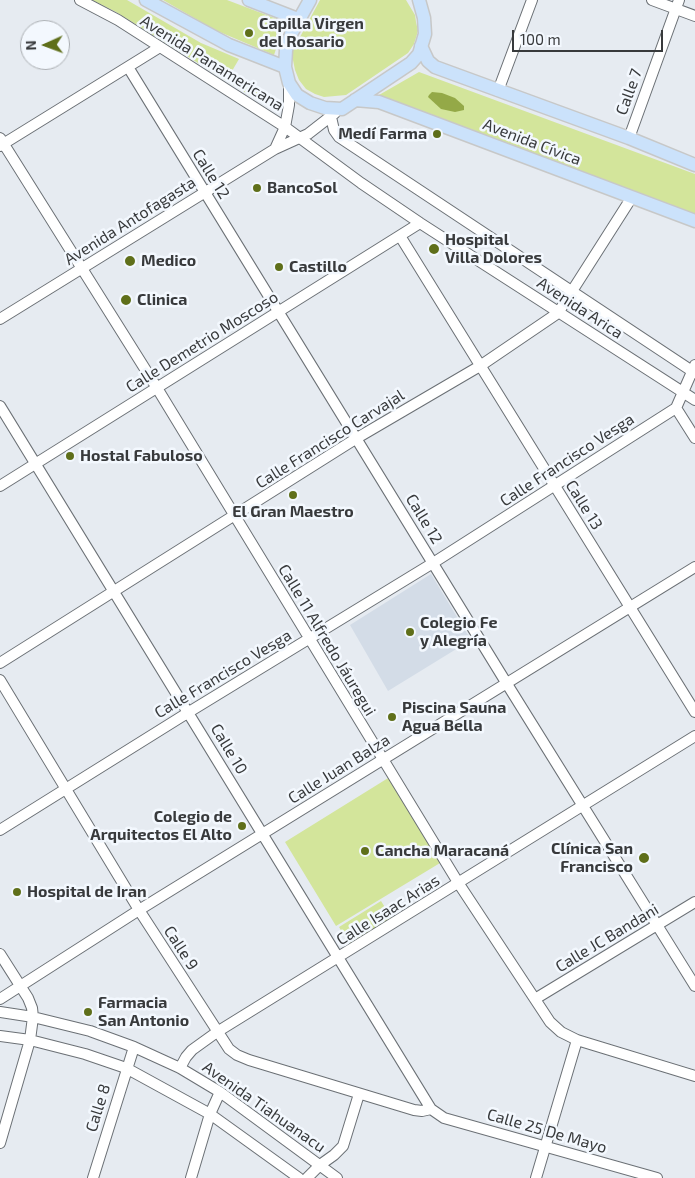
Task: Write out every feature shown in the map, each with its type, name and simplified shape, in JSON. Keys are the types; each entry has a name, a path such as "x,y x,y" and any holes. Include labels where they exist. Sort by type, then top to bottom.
{"main road":[{"path":"146,0 229,45 285,67"},
{"path":"250,0 298,19"},
{"path":"310,0 298,19 286,50 285,67 289,83 297,95 310,103 325,108 342,108 410,64 422,46 424,34 424,18 418,0"},
{"path":"422,46 428,61 435,68 629,138 695,165"},
{"name":"Avenida Cívica","path":"355,100 379,102 695,221"}],"street":[{"name":"Avenida Panamericana","path":"80,0 118,20 301,138"},
{"path":"498,91 532,0"},
{"path":"652,0 677,5 695,16"},
{"name":"Calle 7","path":"629,138 677,5"},
{"path":"1,142 160,47"},
{"name":"Calle 12","path":"128,67 695,986"},
{"path":"275,148 285,126 289,105 289,83"},
{"name":"Avenida Antofagasta","path":"0,319 275,148 301,138 342,108"},
{"name":"Avenida Arica","path":"331,117 338,138 572,292 694,369"},
{"name":"Avenida Arica","path":"301,138 361,183 420,223 695,400"},
{"name":"Calle 11 Alfredo Jáuregui","path":"1,142 157,388 459,884 550,1022 561,1032 577,1040 695,1076"},
{"name":"Calle Francisco Carvajal","path":"0,663 357,438 480,366 559,313 632,197"},
{"name":"Calle Demetrio Moscoso","path":"0,486 420,223"},
{"name":"Calle 13","path":"400,236 695,712"},
{"path":"694,369 676,408 695,438"},
{"name":"Calle 10","path":"0,406 431,1109"},
{"name":"Calle Francisco Vesga","path":"0,830 433,563 676,408"},
{"name":"Calle Juan Balza","path":"0,999 139,910 695,567"},
{"name":"Calle 9","path":"0,680 139,910 229,1049 243,1057 359,1094 414,1110 431,1109"},
{"name":"Calle Isaac Arias","path":"180,1068 192,1050 217,1032 459,884 695,736"},
{"name":"Calle JC Bandani","path":"535,999 695,902"},
{"path":"0,954 32,1008 33,1017 30,1040 0,1143"},
{"name":"Avenida Tiahuanacu","path":"0,1012 33,1017 90,1031 134,1047 180,1068 220,1092 337,1178"},
{"path":"0,1036 30,1040 85,1054 126,1068 210,1114 299,1178"},
{"path":"536,1178 577,1040"},
{"name":"Calle 8","path":"93,1178 134,1047"},
{"path":"190,1178 210,1114 220,1092"},
{"path":"307,1178 320,1164 334,1155 343,1146 359,1094"},
{"name":"Calle 25 De Mayo","path":"431,1109 444,1118 657,1178"}],"shaded area":[{"path":"92,0 127,0 201,43 239,59 232,71 264,93 259,101 116,12"},
{"path":"163,0 227,0 285,22 274,55 215,30"},
{"path":"320,0 406,0 415,15 418,31 414,44 408,53 346,95 324,97 315,94 306,89 299,80 293,60 293,50"},
{"path":"419,72 695,174 695,215 379,95"},
{"path":"432,92 442,93 455,98 464,106 464,110 455,112 441,109 428,97"},
{"name":"Colegio Fe y Alegría","path":"431,574 471,640 388,691 350,625"},
{"name":"Cancha Maracaná","path":"393,775 445,860 336,926 285,842"},
{"path":"381,901 393,920 351,946 339,927"}],"place":[{"name":"Capilla Virgen del Rosario","path":"249,33"},
{"name":"Medí Farma","path":"437,134"},
{"name":"BancoSol","path":"257,188"},
{"name":"Hospital Villa Dolores","path":"434,249"},
{"name":"Medico","path":"130,261"},
{"name":"Castillo","path":"279,267"},
{"name":"Clinica","path":"126,300"},
{"name":"Hostal Fabuloso","path":"70,456"},
{"name":"El Gran Maestro","path":"293,495"},
{"name":"Colegio Fe y Alegría","path":"410,632"},
{"name":"Piscina Sauna Agua Bella","path":"392,717"},
{"name":"Colegio de Arquitectos El Alto","path":"242,826"},
{"name":"Cancha Maracaná","path":"365,851"},
{"name":"Clínica San Francisco","path":"644,858"},
{"name":"Hospital de Iran","path":"17,892"},
{"name":"Farmacia San Antonio","path":"88,1012"}]}
